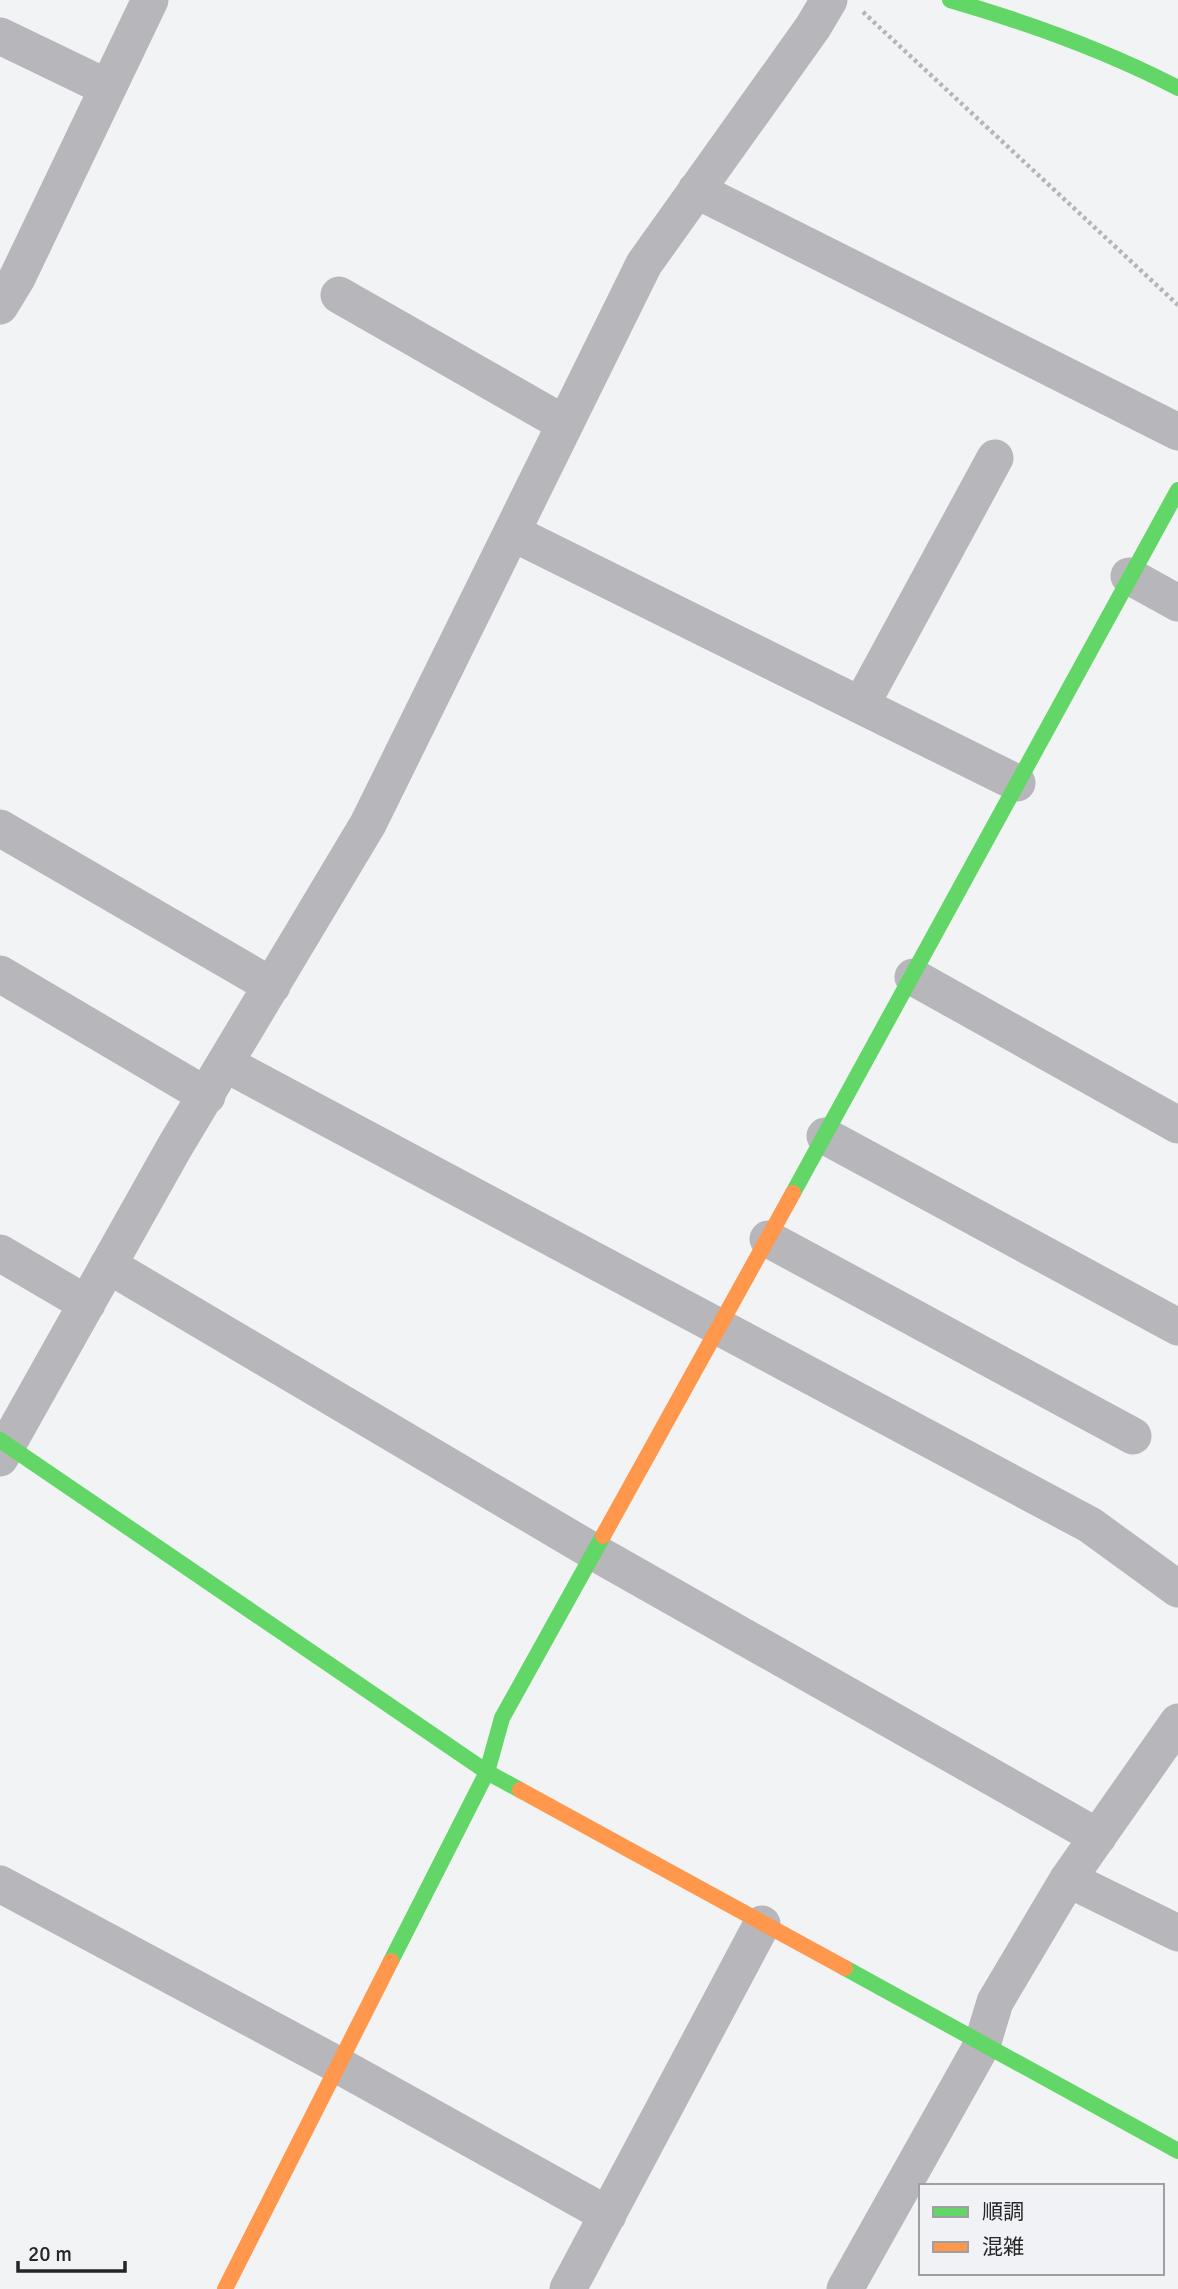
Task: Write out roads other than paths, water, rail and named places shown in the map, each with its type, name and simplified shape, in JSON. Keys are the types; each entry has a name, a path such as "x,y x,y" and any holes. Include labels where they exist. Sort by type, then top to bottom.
{"street":[{"path":"6,284 108,88 150,0"},
{"path":"950,0 1044,30 1178,88"},
{"path":"843,3 806,38 644,264 368,824 174,1148 3,1448 487,1772 1178,2151"},
{"path":"0,36 108,88"},
{"path":"696,190 1178,432"},
{"path":"339,295 565,424"},
{"path":"861,705 995,458"},
{"path":"225,2289 487,1772 502,1718 825,1136 1178,490"},
{"path":"513,533 1017,783"},
{"path":"1129,576 1178,603"},
{"path":"0,828 272,986"},
{"path":"0,974 207,1096"},
{"path":"912,977 1178,1125"},
{"path":"226,1064 1090,1525 1178,1589"},
{"path":"825,1136 1178,1327"},
{"path":"768,1239 1133,1436"},
{"path":"0,1253 87,1304"},
{"path":"108,1265 594,1552 1098,1837"},
{"path":"847,2288 982,2045 995,2002 1068,1879 1178,1722"},
{"path":"1068,1879 1178,1933"},
{"path":"0,1884 338,2065 608,2215"},
{"path":"568,2289 762,1924"}]}
